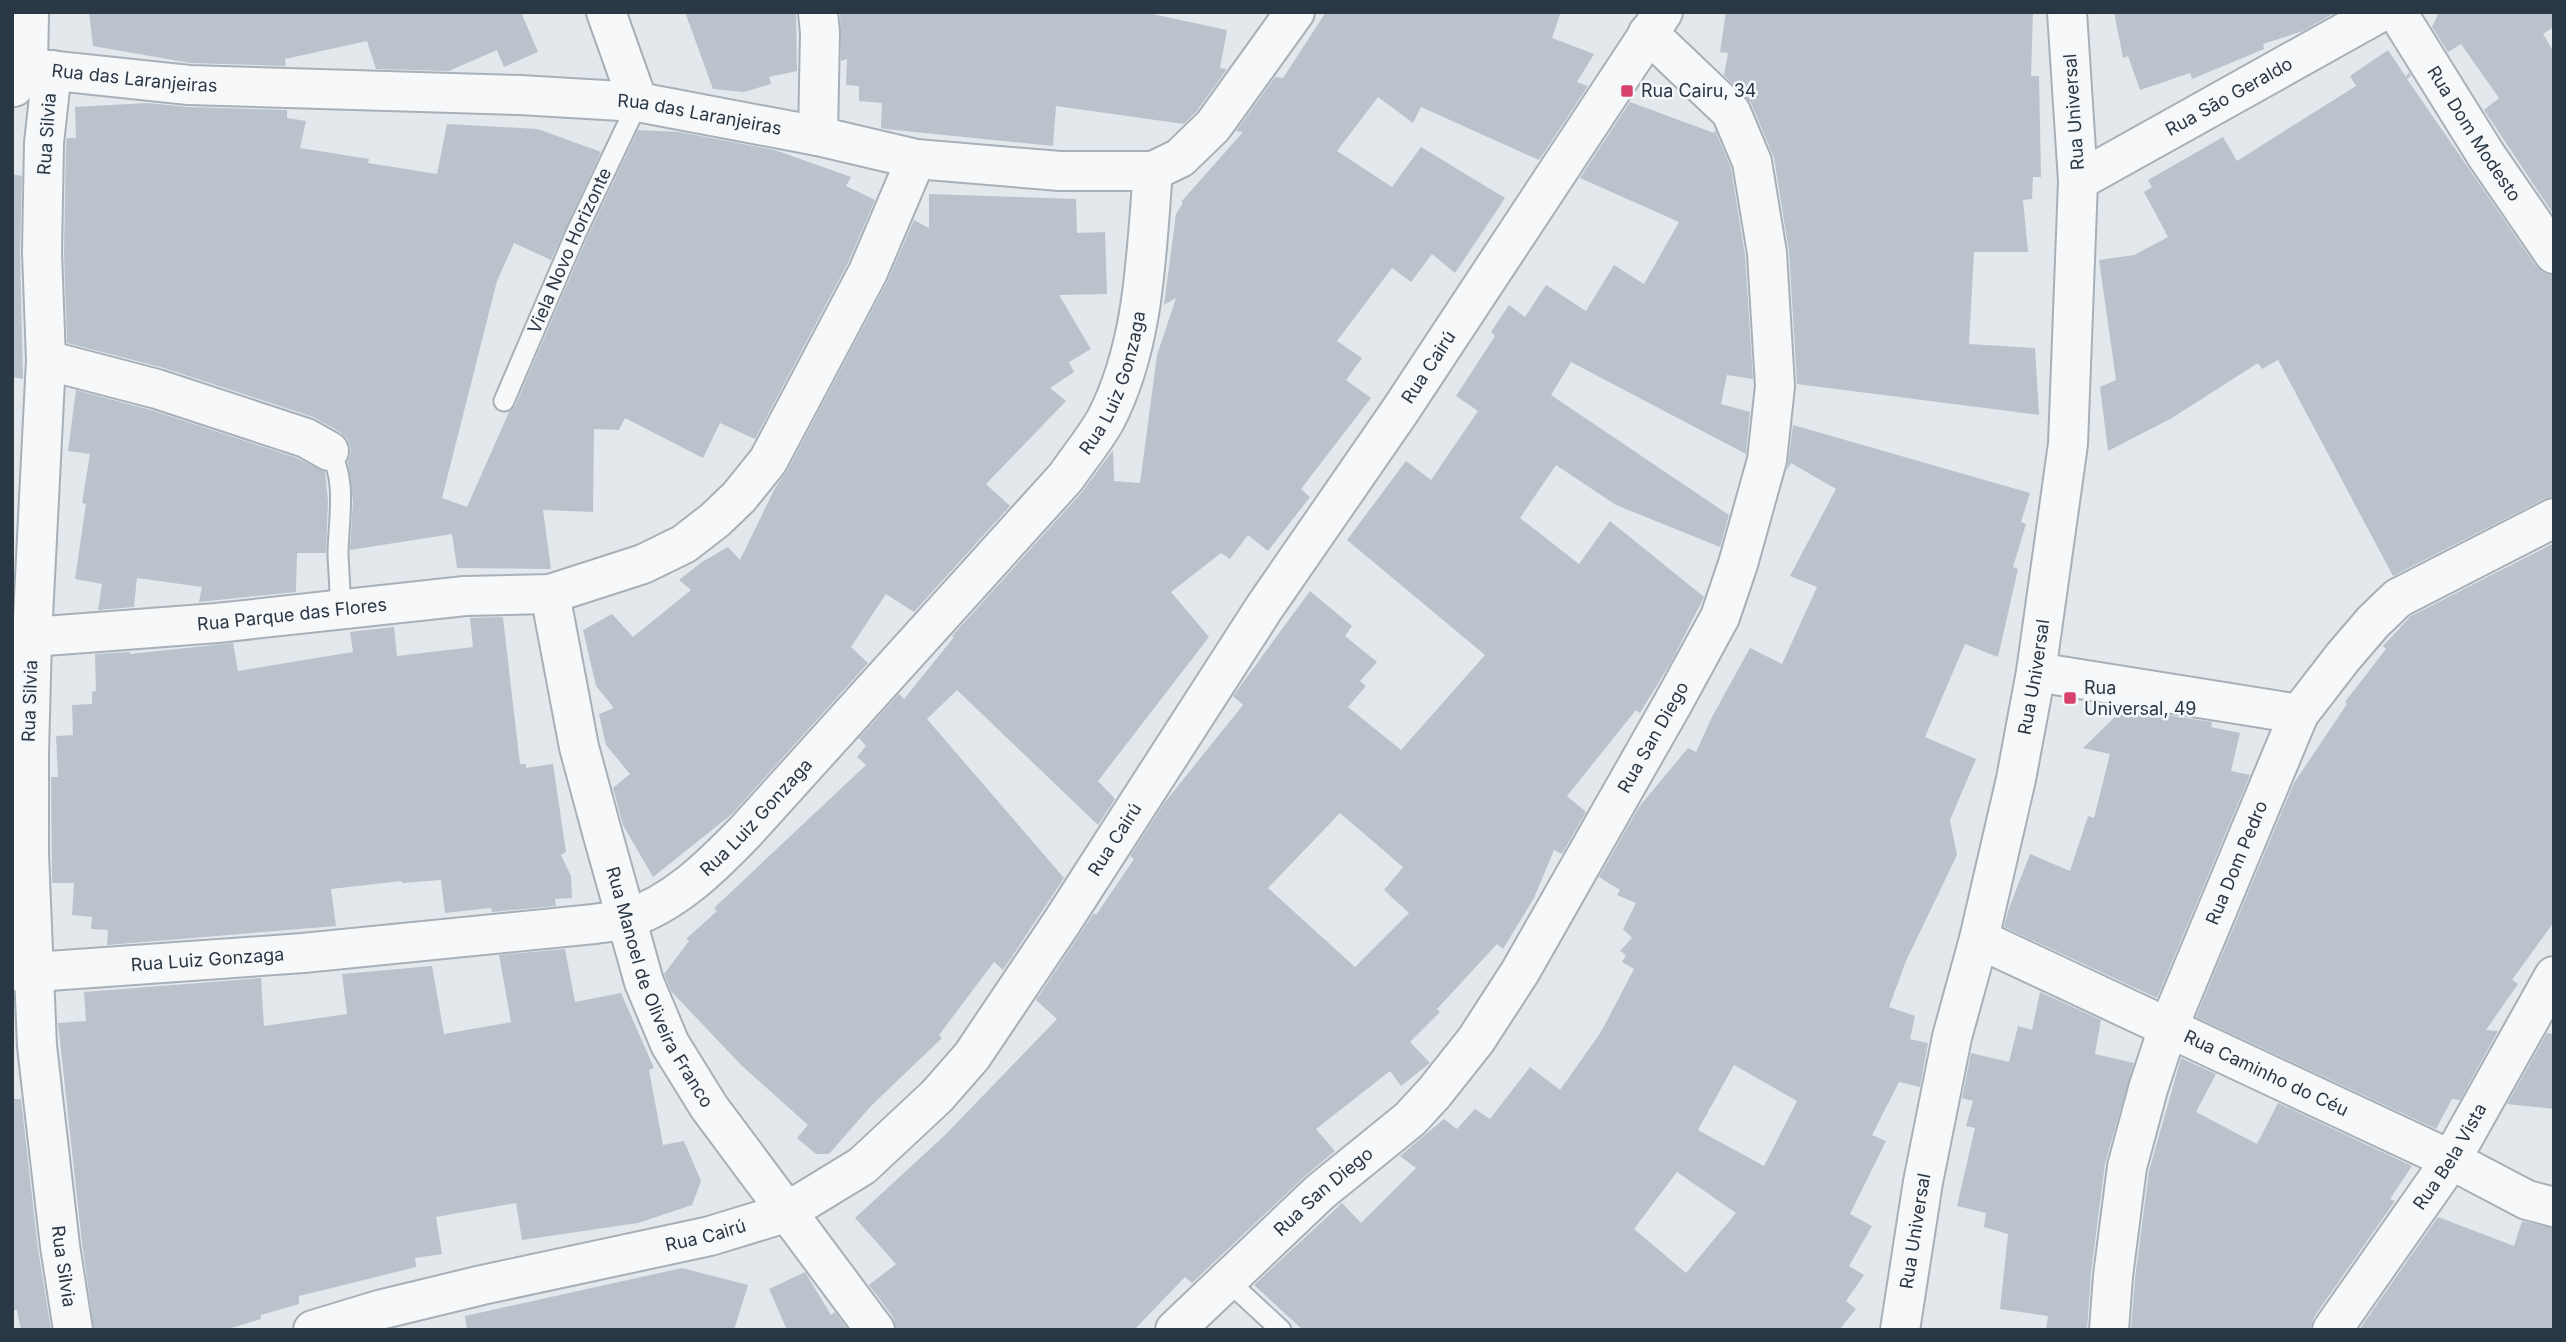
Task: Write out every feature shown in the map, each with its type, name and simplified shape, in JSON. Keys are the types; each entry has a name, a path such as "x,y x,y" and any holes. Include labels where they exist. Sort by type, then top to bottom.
{"street":[{"name":"Rua Silvia","path":"29,12 31,75 44,143 42,252 46,360 32,637 29,855 23,972 37,1046 42,1109 73,1330"},
{"path":"606,12 638,102"},
{"path":"818,12 818,136"},
{"name":"Rua Universal","path":"1900,1330 1933,1129 1952,1037 1979,939 2016,779 2036,672 2068,444 2078,181 2067,12"},
{"name":"Rua São Geraldo","path":"2078,181 2381,12"},
{"name":"Rua Dom Modesto","path":"2396,12 2486,155 2554,254"},
{"name":"Rua das Laranjeiras","path":"31,75 189,85 638,102 818,136 916,159 1060,171 1153,171 1180,158 1213,126 1293,13"},
{"name":"Rua Cairú","path":"313,1330 482,1284 710,1236 785,1213 862,1166 937,1096 972,1056 1062,922 1265,608 1392,422 1656,23"},
{"name":"Rua San Diego","path":"1175,1330 1320,1192 1410,1119 1476,1040 1520,972 1720,617 1767,460 1775,386 1767,253 1752,162 1731,112 1656,23"},
{"name":"Rua Parque das Flores","path":"32,637 217,623 465,596 550,594 642,564 684,544 739,497 768,461 868,272 916,159"},
{"name":"Rua Luiz Gonzaga","path":"23,972 303,953 626,919 659,905 689,886 715,864 1066,477 1105,419 1127,362 1141,312 1153,171"},
{"path":"46,360 157,389 306,438 328,451"},
{"name":"Rua Dom Pedro","path":"2109,1330 2127,1167 2148,1088 2168,1028 2299,714 2343,657 2398,598 2554,518"},
{"name":"Rua Manoel de Oliveira Franco","path":"550,594 579,747 644,982 670,1044 709,1107 785,1213 875,1330"},
{"path":"2036,672 2299,714"},
{"name":"Rua Caminho do Céu","path":"1979,939 2451,1160 2527,1200 2554,1207"},
{"name":"Rua Bela Vista","path":"2332,1330 2451,1160 2554,976"}],"lane":[{"name":"Viela Novo Horizonte","path":"504,401 576,233 638,102"},
{"path":"328,451 335,461 340,484 338,556 341,610"},
{"path":"1227,1280 1281,1330"}],"building":[{"path":"89,12 521,12 538,52 504,67 497,50 449,71 376,69 367,41 285,59 286,66 190,63 93,46"},
{"path":"685,12 796,12 797,71 769,77 771,84 744,92 713,89"},
{"path":"840,12 1143,12 1227,30 1220,68 1227,69 1184,124 1056,106 1053,146 885,129 881,128 882,103 859,101 859,86 846,85 847,59 841,61"},
{"path":"1326,12 1561,12 1552,38 1594,54 1577,82 1588,86 1539,160 1421,107 1413,123 1378,97 1337,151 1392,187 1421,147 1505,198 1455,273 1432,254 1411,282 1392,268 1337,341 1362,358 1346,380 1371,398 1301,489 1310,497 1268,551 1248,535 1230,559 1221,553 1171,592 1209,637 1098,781 1115,799 1098,825 957,690 927,719 1064,878 1003,970 994,962 939,1035 942,1038 871,1106 829,1154 816,1154 797,1138 808,1125 741,1065 671,991 664,974 689,941 686,939 717,911 714,908 866,765 857,757 866,746 859,738 899,694 904,699 954,637 952,636 1082,492 1113,450 1114,481 1140,483 1157,355 1176,298 1164,305 1176,214 1183,203 1181,202 1243,132 1236,131 1275,77 1283,78"},
{"path":"1726,12 2033,12 2031,76 2039,76 2041,177 2033,177 2032,199 2023,200 2028,252 1974,252 1969,344 2035,348 2039,415 1797,384 1789,252 1774,158 1751,103 1724,75 1728,53 1720,52"},
{"path":"2114,12 2336,12 2303,31 2263,44 2264,49 2192,79 2190,73 2140,90 2128,56 2123,58"},
{"path":"2439,12 2554,12 2554,27 2543,34 2554,52 2554,215 2484,110 2499,98 2461,44 2448,52 2432,27"},
{"path":"2388,50 2406,77 2409,72 2411,76 2407,79 2536,266 2544,273 2554,276 2554,496 2393,576 2278,360 2262,369 2258,363 2172,418 2108,451 2100,387 2116,380 2099,260 2134,255 2168,237 2144,192 2152,187 2148,180 2223,137 2237,161 2356,86 2350,76"},
{"path":"1630,102 1714,133 1715,130 1731,168 1745,255 1753,379 1727,375 1721,404 1750,412 1746,454 1571,362 1551,395 1729,515 1720,547 1616,505 1556,465 1520,518 1579,564 1610,521 1704,597 1671,662 1640,713 1636,710 1567,796 1586,812 1562,854 1554,850 1534,898 1503,949 1497,944 1437,1009 1440,1012 1410,1042 1430,1063 1401,1086 1390,1071 1316,1129 1335,1151 1192,1283 1185,1277 1134,1330 896,1330 893,1317 869,1285 896,1264 855,1218 944,1136 1057,1019 1036,1000 1134,859 1130,856 1165,802 1243,705 1233,696 1310,591 1352,626 1345,636 1377,662 1360,681 1366,686 1348,707 1401,750 1485,655 1347,540 1406,461 1431,480 1478,411 1456,396 1495,336 1491,332 1509,305 1525,317 1546,285 1586,311 1614,265 1644,284 1679,222 1580,178","holes":["1340,813 1403,867 1384,890 1409,913 1355,967 1268,888"]},
{"path":"148,103 287,110 287,118 306,121 300,148 437,174 447,124 538,129 601,152 551,260 514,243 497,281 442,498 467,507 638,130 679,132 775,150 851,177 846,186 875,200 848,263 755,439 720,423 703,458 625,418 619,430 594,429 593,512 543,510 551,569 457,568 452,534 350,550 353,501 348,462 351,450 347,439 340,432 313,417 164,368 67,343 64,252 66,144 67,138 76,138 75,107"},
{"path":"12,174 22,176 20,252 23,379 12,377"},
{"path":"929,194 1076,199 1077,233 1105,232 1107,294 1059,295 1091,349 1069,362 1074,372 1050,388 1066,401 986,484 1010,506 914,612 886,594 851,647 868,663 732,814 653,877 623,825 613,788 630,774 606,745 599,714 614,708 596,686 583,630 612,614 633,637 691,590 679,580 702,562 728,547 740,560 775,488 787,471 887,282 914,220 929,228"},
{"path":"76,390 151,410 297,458 325,472 328,501 326,553 297,553 296,592 199,602 202,587 137,578 134,607 98,610 102,584 75,579 86,504 82,503 90,454 68,451"},
{"path":"1793,425 2030,493 2021,522 2026,524 2013,567 2018,569 1998,657 1965,644 1925,737 1976,759 1950,820 1957,855 1906,961 1889,1007 1915,1016 1910,1039 1928,1043 1920,1087 1899,1082 1872,1135 1886,1141 1850,1214 1872,1226 1849,1266 1864,1275 1846,1301 1856,1309 1839,1330 1303,1330 1254,1285 1342,1203 1361,1223 1416,1168 1400,1156 1444,1119 1457,1129 1475,1109 1490,1119 1530,1067 1560,1090 1601,1032 1634,969 1622,962 1626,955 1620,951 1632,938 1623,929 1636,903 1617,895 1620,890 1599,877 1639,807 1688,748 1696,752 1750,648 1782,664 1817,587 1790,576 1836,489 1791,463 1787,471","holes":["1734,1065 1797,1101 1764,1166 1698,1130","1677,1172 1736,1213 1686,1273 1634,1229"]},
{"path":"2554,543 2554,922 2512,980 2518,984 2486,1030 2498,1031 2460,1100 2452,1099 2436,1129 2196,1017 2294,783 2347,704 2345,702 2386,649 2383,646 2411,616"},
{"path":"501,617 520,764 526,764 526,768 553,764 566,852 561,855 571,876 572,898 555,899 556,906 445,913 441,880 402,881 331,889 336,926 107,945 108,930 91,929 92,917 72,915 74,883 52,883 51,777 58,777 56,736 73,735 72,705 92,704 92,692 96,691 95,654 130,654 233,643 238,671 353,652 350,632 394,627 397,656 473,647 470,618"},
{"path":"2134,710 2212,722 2211,727 2240,733 2231,771 2250,775 2157,998 2004,927 2030,854 2070,871 2088,816 2094,818 2110,754 2083,748 2118,714"},
{"path":"565,949 575,1002 621,993 654,1068 649,1070 663,1145 684,1141 701,1181 692,1205 638,1223 522,1240 516,1203 436,1217 442,1254 415,1258 416,1267 299,1296 299,1304 261,1315 261,1319 225,1330 94,1330 58,1023 86,1021 84,992 261,978 264,1026 347,1014 342,974 432,966 444,1034 511,1022 499,955"},
{"path":"2040,992 2101,1020 2095,1054 2134,1063 2105,1164 2091,1273 2087,1330 2046,1330 2048,1316 2000,1309 2008,1234 1984,1227 1986,1213 1957,1206 1975,1128 1966,1126 1973,1101 1962,1098 1971,1053 2009,1062 2018,1026 2032,1030"},
{"path":"2547,1033 2554,1034 2554,1109 2507,1104"},
{"path":"2181,1058 2216,1074 2196,1112 2257,1144 2278,1103 2412,1166 2390,1199 2395,1201 2314,1317 2310,1330 2131,1330 2149,1171"},
{"path":"12,1099 21,1099 38,1249 51,1330 21,1330 17,1310 12,1310"},
{"path":"2438,1217 2514,1246 2522,1221 2554,1228 2554,1330 2359,1330"},
{"path":"682,1268 748,1285 734,1330 467,1330 465,1316"},
{"path":"805,1272 831,1315 835,1312 848,1330 787,1330 769,1289"}],"place":[{"name":"Rua Cairu, 34","path":"1627,91"},
{"name":"Rua Universal, 49","path":"2070,698"}]}
